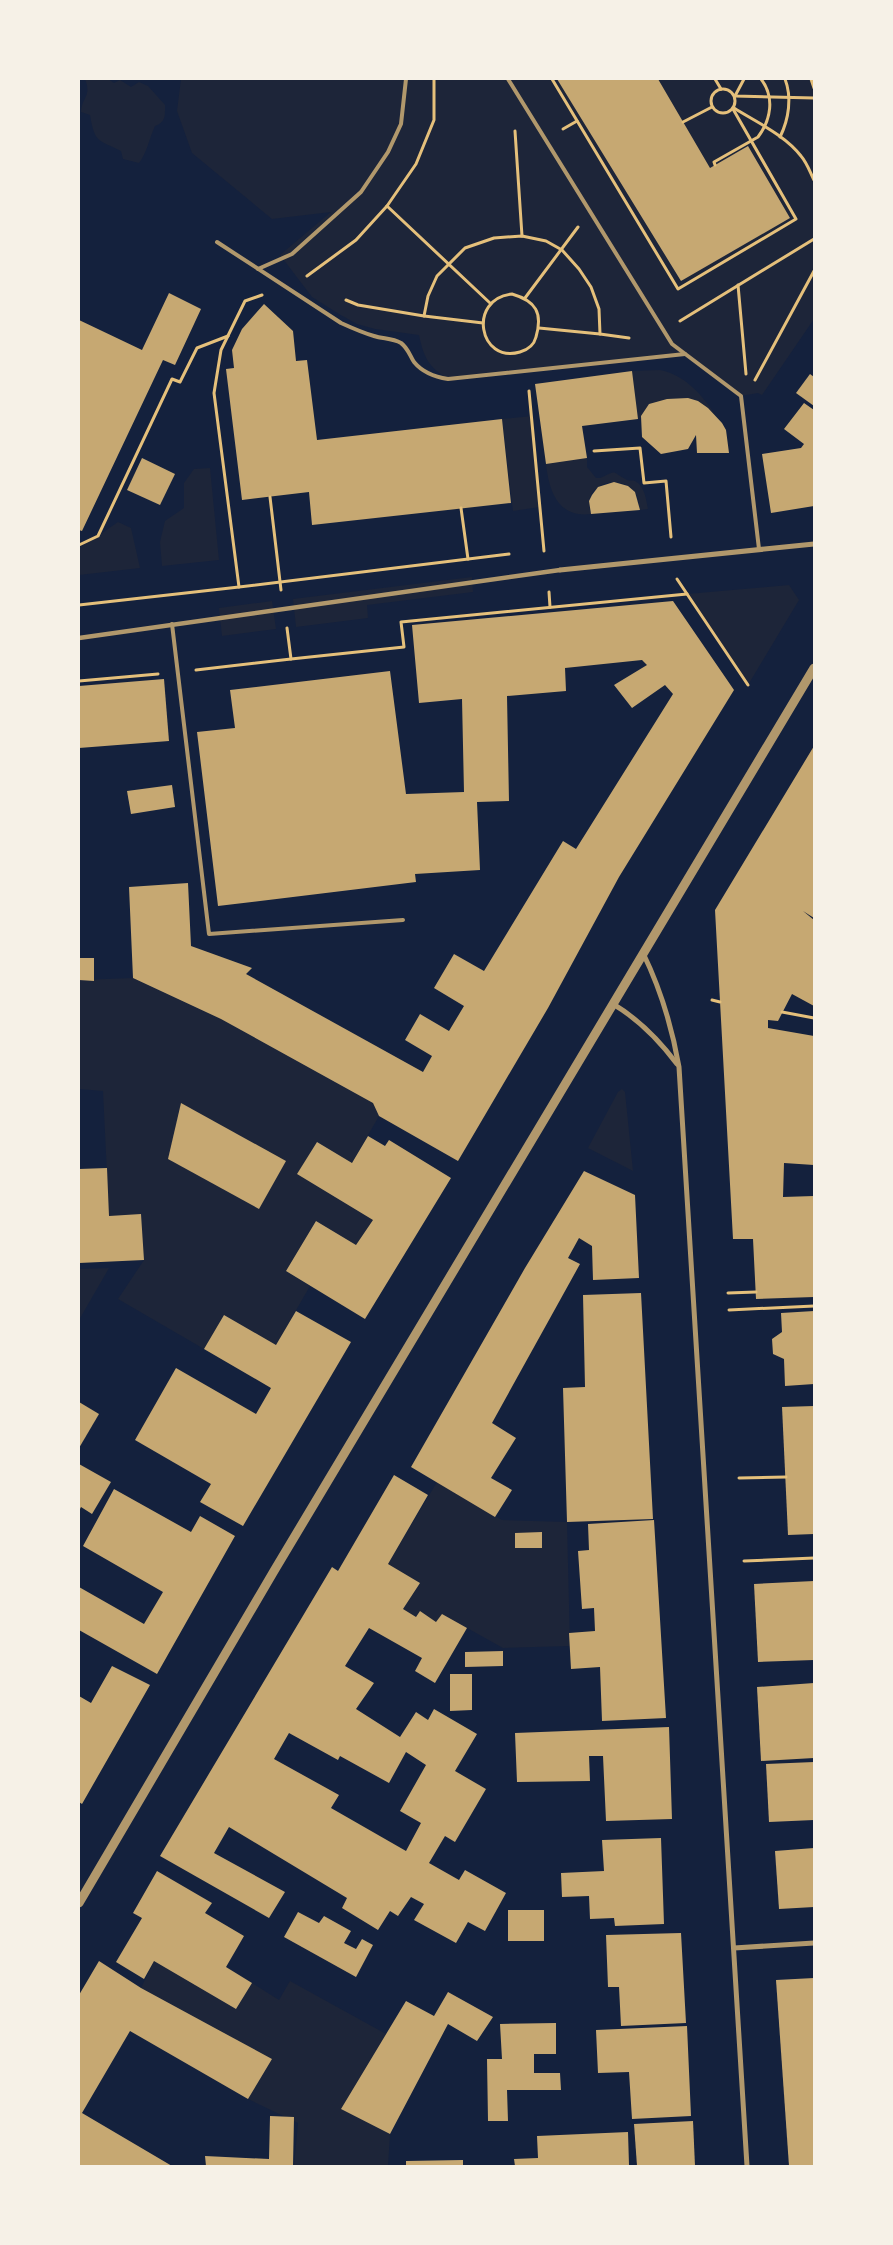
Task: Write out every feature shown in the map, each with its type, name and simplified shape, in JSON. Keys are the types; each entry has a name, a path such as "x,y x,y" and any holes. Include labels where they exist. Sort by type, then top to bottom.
{"street":[{"path":"79,638 560,570 814,544"},
{"path":"79,1903 279,1562 813,671"},
{"path":"643,953 656,979 674,1035 679,1067 747,2166"},
{"path":"612,1004 629,1014 658,1039 679,1067"},
{"path":"734,1948 814,1943"}],"lane":[{"path":"258,269 292,254 361,192 388,152 401,124 406,79"},
{"path":"508,79 672,344 741,396 759,549"},
{"path":"217,242 341,324 360,332 391,339 402,344 415,362 427,373 437,378 448,379 527,372 685,354"},
{"path":"172,624 209,934 403,920"}],"path":[{"path":"552,79 678,289 796,219 733,109 735,96 744,79"},
{"path":"715,79 721,89"},
{"path":"715,165 714,162 758,137 764,128 770,108 770,98 761,79"},
{"path":"780,137 784,129 789,98 784,79"},
{"path":"810,79 814,88"},
{"path":"512,85 522,236"},
{"path":"733,109 723,114 716,111 712,106 712,96 721,89 730,90 735,96 814,98"},
{"path":"683,122 712,106"},
{"path":"733,109 780,137 800,155 814,180"},
{"path":"569,126 577,121"},
{"path":"386,206 449,262 490,303"},
{"path":"424,316 428,296 437,276 465,248 487,240 522,236 546,241 562,250 591,287 599,310 600,334"},
{"path":"539,328 648,340 814,239"},
{"path":"525,298 562,250"},
{"path":"741,396 754,382 814,271"},
{"path":"303,279 311,282"},
{"path":"738,285 747,389"},
{"path":"239,587 214,393 221,350 244,301 283,286"},
{"path":"512,294 525,298 534,306 538,315 539,328 535,342 526,350 514,354 500,352 490,345 483,323 485,312 490,303 500,296 512,294"},
{"path":"342,298 358,305 483,323"},
{"path":"79,545 98,536 172,379 180,382 197,348 228,336"},
{"path":"526,350 546,573"},
{"path":"594,451 640,448 644,483 666,481 671,537"},
{"path":"270,497 291,659"},
{"path":"461,508 468,559"},
{"path":"534,551 544,550"},
{"path":"79,605 515,553"},
{"path":"663,558 748,685"},
{"path":"79,681 404,647 401,622 687,594"},
{"path":"712,1000 720,1002"},
{"path":"782,1012 814,1018"},
{"path":"728,1293 756,1292"},
{"path":"729,1310 814,1306"},
{"path":"740,1478 786,1477"},
{"path":"744,1561 814,1558"}],"shaded area":[{"path":"85,79 108,79 114,83 120,80 131,87 139,82 148,86 165,105 164,118 161,123 155,126 139,163 123,159 121,151 102,142 96,136 90,115 81,112 87,93"},
{"path":"181,79 810,79 814,82 814,319 762,395 758,393 741,396 685,354 448,379 428,361 419,335 375,329 357,324 312,297 280,255 331,212 272,219 192,153 177,111"},
{"path":"660,370 677,376 692,386 715,414 698,401 638,419 632,371"},
{"path":"532,416 540,507 513,511 502,419"},
{"path":"587,458 587,467 596,478 614,473 638,483 644,493 648,509 640,510 636,494 625,484 618,483 603,485 591,494 589,502 591,514 570,512 563,507 553,493 546,464"},
{"path":"210,468 219,560 162,566 160,542 165,521 184,508 184,483 194,469"},
{"path":"118,522 131,528 140,568 79,575 79,545 98,536"},
{"path":"472,577 473,592 367,605 368,618 296,627 293,599"},
{"path":"789,585 799,600 748,685 687,594"},
{"path":"272,601 276,629 222,636 219,608"},
{"path":"133,978 221,1019 373,1103 379,1116 352,1163 317,1142 297,1174 373,1220 356,1245 316,1221 286,1271 310,1286 276,1345 224,1315 204,1349 118,1299 144,1260 141,1215 109,1216 103,1091 79,1089 79,980"},
{"path":"622,1089 625,1092 633,1171 588,1148 618,1092"},
{"path":"109,1268 79,1320 79,1269"},
{"path":"437,1482 502,1520 567,1522 570,1646 503,1648 442,1614 436,1622 420,1611 416,1617 403,1609 420,1583 388,1564"},
{"path":"154,1961 236,2009 252,1983 279,2000 290,1981 386,2034 341,2109 390,2134 388,2166 294,2166 298,2123 248,2099 272,2059 141,1988"}],"building":[{"path":"557,79 658,79 710,168 748,146 790,218 681,281"},
{"path":"169,293 201,309 175,365 163,360 82,531 79,530 79,320 142,350"},
{"path":"264,304 293,331 296,361 307,360 317,440 502,419 511,503 312,525 309,492 242,500 226,369 234,368 232,350 242,329"},
{"path":"632,371 638,419 582,426 587,458 546,464 535,384"},
{"path":"810,374 814,377 814,406 796,393"},
{"path":"688,398 698,401 708,408 722,423 726,430 729,453 697,453 696,435 688,449 661,454 642,437 641,416 649,404 667,399"},
{"path":"804,403 814,410 814,506 771,513 762,454 801,448 804,444 784,429"},
{"path":"142,458 175,474 160,505 127,490"},
{"path":"614,482 628,486 635,492 640,510 591,514 589,501 592,495 598,487"},
{"path":"673,601 734,690 619,877 548,1008 458,1161 379,1116 373,1103 221,1019 133,978 129,887 188,883 191,946 252,968 246,974 423,1072 432,1056 405,1040 420,1014 449,1031 464,1006 434,988 454,954 484,971 563,841 576,849 673,694 665,685 632,708 614,685 647,665 642,660 565,668 566,691 507,696 509,801 477,802 480,870 415,874 416,882 218,906 197,732 235,728 230,690 390,671 406,794 464,792 462,699 419,703 412,625"},
{"path":"164,679 169,741 79,748 79,686"},
{"path":"814,746 814,918 803,911 814,920 814,1006 792,994 778,1021 768,1020 768,1028 814,1036 814,1165 784,1163 783,1197 814,1196 814,1297 756,1299 753,1239 733,1239 715,910"},
{"path":"172,785 175,807 131,814 127,791"},
{"path":"79,958 94,958 94,981 79,980"},
{"path":"181,1103 286,1161 259,1209 168,1159"},
{"path":"368,1136 385,1146 389,1140 451,1178 365,1319 286,1271 316,1221 356,1245 373,1220 297,1174 317,1142 352,1163"},
{"path":"107,1168 109,1216 141,1214 144,1260 79,1263 79,1169"},
{"path":"584,1171 635,1195 639,1278 593,1280 592,1246 579,1238 568,1258 580,1264 492,1423 516,1438 491,1478 512,1490 495,1517 411,1467 525,1268"},
{"path":"641,1293 653,1519 567,1522 563,1388 585,1387 583,1295"},
{"path":"296,1311 351,1342 243,1526 200,1502 211,1484 135,1440 176,1368 256,1414 271,1388 204,1349 224,1315 276,1345"},
{"path":"814,1311 814,1384 785,1386 784,1359 773,1354 772,1339 782,1332 781,1313"},
{"path":"79,1402 99,1414 79,1448"},
{"path":"814,1406 814,1534 788,1535 782,1407"},
{"path":"79,1464 111,1482 92,1514 81,1507 79,1511"},
{"path":"394,1475 428,1495 388,1564 420,1583 403,1609 416,1617 420,1611 436,1622 442,1614 467,1628 435,1683 415,1671 422,1658 369,1628 345,1666 374,1683 356,1709 400,1737 416,1712 428,1720 434,1709 477,1734 455,1771 486,1789 455,1842 445,1836 429,1863 459,1880 465,1870 506,1893 485,1931 468,1922 456,1943 414,1920 424,1904 411,1897 398,1916 390,1911 378,1930 342,1908 347,1898 229,1827 214,1853 285,1892 269,1918 160,1856 332,1567 338,1571","holes":["289,1733 338,1760 340,1756 389,1783 406,1752 426,1765 400,1811 421,1823 406,1851 331,1808 339,1795 274,1759"]},
{"path":"114,1489 191,1532 200,1516 235,1536 157,1674 79,1630 79,1587 144,1624 163,1592 83,1546"},
{"path":"654,1520 666,1718 602,1721 600,1667 571,1669 569,1633 595,1631 594,1608 582,1609 578,1551 589,1550 588,1524"},
{"path":"542,1532 542,1548 515,1548 515,1533"},
{"path":"814,1581 814,1660 758,1662 754,1584"},
{"path":"503,1651 503,1666 465,1667 465,1652"},
{"path":"112,1666 150,1685 82,1804 79,1802 79,1696 91,1703"},
{"path":"450,1674 472,1674 472,1710 450,1711"},
{"path":"814,1683 814,1758 761,1761 757,1687"},
{"path":"669,1727 672,1819 606,1821 603,1756 589,1756 590,1781 517,1782 515,1733"},
{"path":"814,1762 814,1820 769,1822 766,1764"},
{"path":"661,1838 664,1924 615,1926 614,1918 590,1919 589,1896 562,1897 561,1873 604,1871 602,1840"},
{"path":"814,1848 814,1907 779,1909 775,1851"},
{"path":"157,1871 212,1903 205,1913 244,1936 226,1967 252,1983 236,2009 154,1961 144,1979 116,1962 142,1918 133,1913"},
{"path":"508,1910 544,1910 544,1941 508,1941"},
{"path":"298,1912 319,1923 324,1916 351,1931 344,1943 356,1949 362,1939 373,1945 356,1977 284,1937"},
{"path":"681,1933 686,2023 621,2026 619,1987 608,1987 606,1935"},
{"path":"99,1961 141,1988 272,2059 248,2099 130,2031 82,2113 172,2166 79,2166 79,1995"},
{"path":"814,1978 814,2166 789,2166 776,1980"},
{"path":"448,1992 493,2017 477,2041 448,2024 390,2134 341,2109 406,2001 434,2016"},
{"path":"556,2023 556,2054 534,2054 534,2073 560,2073 561,2090 507,2090 508,2121 488,2121 487,2059 502,2059 500,2024"},
{"path":"687,2026 691,2116 632,2119 629,2072 598,2073 596,2030"},
{"path":"270,2116 294,2117 293,2166 206,2166 205,2156 269,2159"},
{"path":"693,2121 695,2166 637,2166 634,2124"},
{"path":"628,2132 629,2165 515,2166 514,2159 538,2158 537,2136"},
{"path":"463,2160 463,2166 406,2166 406,2161"}]}
